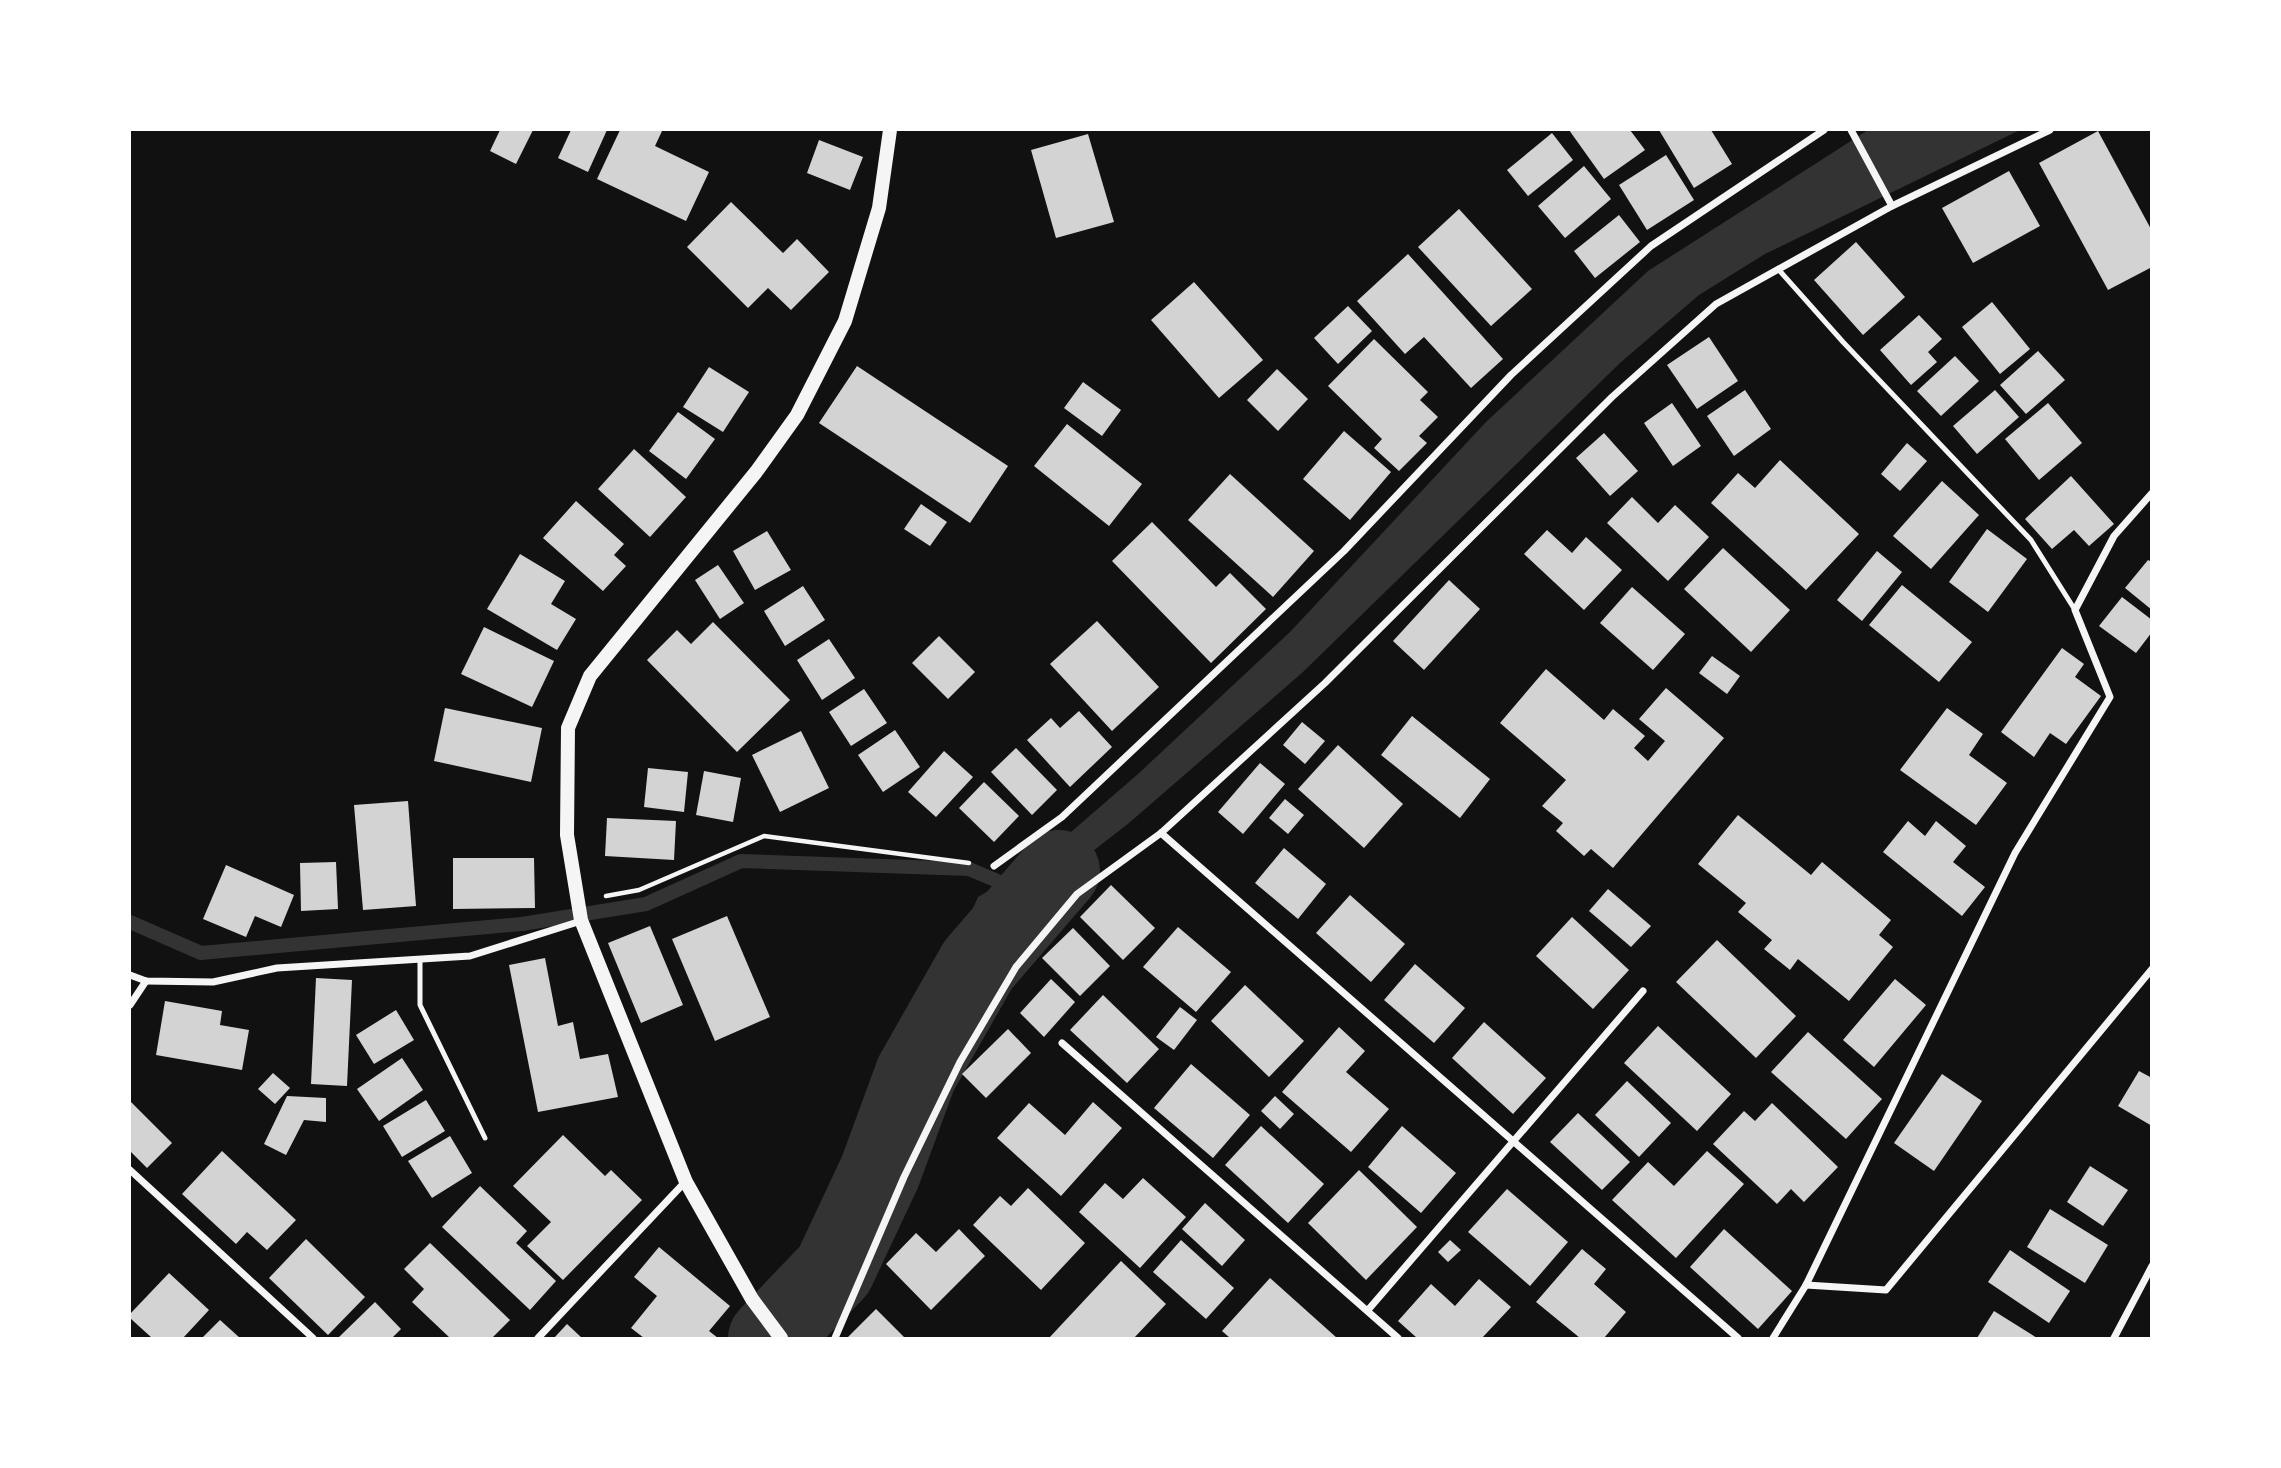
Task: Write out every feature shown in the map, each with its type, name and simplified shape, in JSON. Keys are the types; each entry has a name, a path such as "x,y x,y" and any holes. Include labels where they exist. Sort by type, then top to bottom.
{"main road":[{"path":"781,1339 752,1299 686,1182 581,920 567,835 568,728 590,676 747,483 797,415 845,321 879,208 890,130"}],"street":[{"path":"994,866 1062,817 1324,570 1511,375 1651,246 1824,130"},
{"path":"835,1339 904,1177 960,1062 1016,967 1077,894 1161,833 1325,683 1495,512 1656,357 1716,304 1892,206 2050,130"},
{"path":"1852,131 1892,206"},
{"path":"1773,1339 1807,1285 2015,853 2110,697 2074,610 2115,536 2151,493"},
{"path":"1161,833 1738,1339"},
{"path":"130,975 146,981 213,982 277,968 470,956 581,920"},
{"path":"1807,1285 1886,1290 2151,969"},
{"path":"130,1005 146,981"},
{"path":"1368,1310 1643,991"},
{"path":"1062,1043 1398,1339"},
{"path":"130,1170 313,1339"},
{"path":"538,1339 686,1182"},
{"path":"2114,1339 2151,1266"}],"lane":[{"path":"1778,269 1852,352 2031,540 2074,610"},
{"path":"420,959 420,1004 485,1138"}],"path":[{"path":"578,901 639,890 764,836 994,866"}],"shaded area":[{"path":"1868,130 2020,130 1765,254 1699,295 1620,363 1303,672 1129,823 1075,865 1000,965 957,944 978,897 1034,864 1138,774 1290,632 1486,422 1648,271"}],"building":[{"path":"500,130 533,130 516,164 490,151"},
{"path":"571,130 607,130 588,172 558,158"},
{"path":"620,130 662,131 655,146 709,172 686,221 597,179"},
{"path":"1569,130 1630,130 1645,150 1604,179"},
{"path":"1659,130 1711,130 1732,164 1694,188"},
{"path":"2098,131 2152,231 2152,267 2108,290 2039,163"},
{"path":"1552,133 1573,160 1528,196 1507,170"},
{"path":"1088,134 1114,222 1056,238 1031,150"},
{"path":"819,140 863,157 850,190 807,173"},
{"path":"1666,155 1694,200 1647,230 1619,185"},
{"path":"1584,166 1611,199 1565,238 1538,206"},
{"path":"2009,171 2040,226 1973,263 1942,208"},
{"path":"731,202 783,253 797,239 829,272 791,310 768,288 748,308 687,247"},
{"path":"1459,209 1532,289 1491,326 1418,247"},
{"path":"1619,215 1640,242 1595,278 1574,251"},
{"path":"1856,242 1905,297 1863,335 1814,280"},
{"path":"1408,254 1503,359 1471,388 1424,337 1405,354 1357,301"},
{"path":"1194,282 1263,360 1219,398 1151,320"},
{"path":"1992,302 2030,349 2000,374 1962,327"},
{"path":"1348,306 1372,331 1338,364 1314,338"},
{"path":"1919,315 1942,339 1928,352 1937,362 1911,385 1880,350"},
{"path":"1709,337 1738,381 1697,409 1667,365"},
{"path":"1374,339 1428,392 1420,400 1438,417 1419,436 1427,443 1399,471 1374,448 1382,439 1328,386"},
{"path":"2038,351 2065,380 2026,414 2000,385"},
{"path":"1955,356 1979,381 1941,416 1917,391"},
{"path":"857,366 1008,466 970,523 819,423"},
{"path":"709,367 749,392 723,432 683,407"},
{"path":"1277,369 1308,399 1278,431 1247,400"},
{"path":"1083,382 1121,410 1102,436 1064,408"},
{"path":"1745,390 1771,429 1734,456 1707,416"},
{"path":"1995,390 2019,417 1977,454 1953,426"},
{"path":"1672,403 1701,446 1673,466 1644,423"},
{"path":"2048,403 2082,443 2039,480 2005,439"},
{"path":"678,412 715,439 686,479 649,451"},
{"path":"1067,424 1142,484 1109,526 1034,466"},
{"path":"1344,431 1391,472 1350,520 1303,479"},
{"path":"1604,433 1638,471 1610,496 1576,458"},
{"path":"1907,443 1927,461 1900,491 1881,474"},
{"path":"634,449 686,497 650,537 598,489"},
{"path":"1780,460 1859,534 1806,590 1711,503 1738,473 1755,488"},
{"path":"1230,474 1314,551 1273,597 1188,520"},
{"path":"2071,476 2114,524 2089,546 2074,530 2052,549 2025,519"},
{"path":"1942,481 1979,515 1931,569 1893,536"},
{"path":"1632,497 1658,523 1675,505 1709,537 1668,581 1607,523"},
{"path":"576,501 624,544 614,555 626,566 603,591 543,538"},
{"path":"921,504 947,522 930,546 904,529"},
{"path":"1152,522 1216,587 1230,573 1266,609 1211,663 1112,561"},
{"path":"1987,529 2027,559 1988,612 1949,582"},
{"path":"1547,530 1572,553 1586,537 1622,570 1584,610 1524,554"},
{"path":"767,531 791,570 755,590 733,551"},
{"path":"1723,548 1790,610 1751,652 1684,589"},
{"path":"1877,551 1902,572 1862,621 1837,600"},
{"path":"520,554 565,581 551,604 576,619 557,650 487,609"},
{"path":"2148,560 2152,562 2152,610 2125,588"},
{"path":"718,565 744,603 720,619 695,580"},
{"path":"1449,580 1480,609 1424,670 1393,641"},
{"path":"1902,585 1972,642 1939,682 1869,625"},
{"path":"803,586 825,620 785,646 764,611"},
{"path":"1632,587 1685,634 1653,670 1600,623"},
{"path":"2122,597 2152,620 2152,632 2136,653 2099,626"},
{"path":"1097,621 1159,687 1112,731 1050,664"},
{"path":"713,622 790,700 737,752 647,660 677,630 691,644"},
{"path":"484,627 554,661 532,707 461,674"},
{"path":"939,636 975,672 948,699 912,663"},
{"path":"829,639 855,678 822,700 797,660"},
{"path":"2062,648 2084,664 2075,677 2101,696 2066,744 2050,733 2034,757 2001,732"},
{"path":"1712,656 1740,676 1727,694 1699,673"},
{"path":"1546,669 1604,720 1613,709 1645,736 1634,748 1648,761 1665,741 1639,719 1666,688 1724,738 1613,868 1591,849 1584,856 1556,831 1563,823 1542,806 1566,780 1500,723"},
{"path":"864,689 887,723 851,746 829,712"},
{"path":"445,708 542,728 531,782 434,761"},
{"path":"1947,708 1983,734 1969,755 2007,783 1976,825 1900,770"},
{"path":"1079,711 1112,747 1070,787 1027,740 1051,718 1060,728"},
{"path":"1412,716 1490,779 1460,818 1381,755"},
{"path":"1302,722 1325,741 1305,764 1283,745"},
{"path":"895,730 920,767 883,792 858,755"},
{"path":"801,731 829,788 780,812 752,755"},
{"path":"1338,745 1403,804 1364,848 1298,789"},
{"path":"1016,748 1057,790 1032,815 991,772"},
{"path":"944,751 973,777 936,817 908,792"},
{"path":"1260,763 1285,784 1243,834 1218,812"},
{"path":"648,768 688,772 684,812 644,807"},
{"path":"704,771 741,778 733,822 696,815"},
{"path":"984,782 1019,816 994,842 959,808"},
{"path":"1285,799 1304,815 1288,834 1269,818"},
{"path":"408,801 416,906 363,910 354,805"},
{"path":"1738,815 1811,875 1822,862 1891,920 1879,935 1893,947 1849,1001 1798,959 1790,970 1764,949 1772,940 1738,912 1746,903 1698,864"},
{"path":"607,818 676,821 674,860 605,856"},
{"path":"1908,821 1925,836 1936,821 1966,846 1953,862 1985,887 1962,916 1883,852"},
{"path":"1284,848 1326,884 1298,919 1255,883"},
{"path":"453,858 534,858 535,908 453,909"},
{"path":"336,862 338,909 301,911 300,863"},
{"path":"226,865 294,895 281,927 255,916 246,937 203,919"},
{"path":"1111,885 1155,928 1123,960 1080,917"},
{"path":"1608,889 1651,926 1631,947 1589,911"},
{"path":"1350,895 1405,944 1371,982 1316,933"},
{"path":"727,916 770,1017 715,1041 672,939"},
{"path":"1572,917 1629,970 1593,1009 1536,956"},
{"path":"650,926 683,1005 641,1023 608,943"},
{"path":"1178,927 1231,972 1196,1012 1143,967"},
{"path":"1073,928 1110,966 1080,996 1042,958"},
{"path":"1717,940 1796,1016 1756,1058 1676,982"},
{"path":"545,958 558,1026 573,1022 580,1059 608,1054 618,1097 538,1112 509,965"},
{"path":"1415,964 1465,1008 1434,1043 1384,1000"},
{"path":"316,978 352,980 347,1086 311,1084"},
{"path":"1051,979 1075,1002 1044,1037 1020,1013"},
{"path":"1895,979 1926,1005 1874,1067 1843,1040"},
{"path":"1245,985 1304,1041 1269,1077 1211,1021"},
{"path":"1103,995 1159,1049 1127,1083 1070,1030"},
{"path":"165,1001 222,1011 220,1025 249,1030 242,1070 156,1055"},
{"path":"1180,1007 1197,1020 1174,1050 1156,1037"},
{"path":"396,1010 414,1040 374,1064 356,1035"},
{"path":"1484,1022 1546,1078 1513,1114 1452,1058"},
{"path":"1658,1026 1731,1094 1697,1131 1624,1063"},
{"path":"1339,1027 1365,1051 1346,1072 1389,1109 1351,1152 1282,1092"},
{"path":"1008,1029 1031,1053 986,1098 962,1074"},
{"path":"1808,1032 1882,1099 1846,1139 1771,1072"},
{"path":"402,1058 423,1090 379,1121 357,1089"},
{"path":"1191,1064 1250,1115 1213,1158 1154,1108"},
{"path":"2139,1071 2152,1078 2152,1126 2118,1106"},
{"path":"273,1073 290,1088 275,1104 258,1089"},
{"path":"1942,1074 1982,1101 1934,1171 1894,1143"},
{"path":"1627,1081 1671,1123 1639,1157 1595,1115"},
{"path":"287,1096 326,1098 326,1122 304,1120 286,1155 264,1144"},
{"path":"1275,1096 1294,1114 1280,1129 1261,1111"},
{"path":"426,1100 445,1131 402,1157 383,1126"},
{"path":"130,1101 172,1143 147,1168 130,1151"},
{"path":"1093,1102 1122,1128 1061,1196 997,1138 1029,1103 1065,1135"},
{"path":"1772,1103 1838,1167 1804,1202 1791,1189 1777,1204 1713,1144 1744,1111 1755,1121"},
{"path":"1578,1113 1630,1162 1602,1190 1550,1142"},
{"path":"1261,1126 1324,1184 1288,1223 1225,1165"},
{"path":"1402,1126 1456,1173 1421,1213 1368,1167"},
{"path":"563,1135 605,1176 611,1170 642,1200 563,1280 527,1246 551,1222 513,1186"},
{"path":"450,1136 472,1173 432,1198 408,1161"},
{"path":"222,1151 296,1220 267,1250 247,1232 236,1244 182,1194"},
{"path":"1707,1151 1744,1184 1676,1258 1612,1200 1648,1162 1674,1186"},
{"path":"2090,1166 2128,1190 2103,1226 2067,1202"},
{"path":"1359,1170 1417,1227 1366,1280 1308,1223"},
{"path":"1143,1178 1186,1217 1140,1268 1079,1212 1105,1183 1123,1199"},
{"path":"480,1186 527,1231 516,1243 556,1281 530,1310 442,1227"},
{"path":"1028,1188 1085,1243 1041,1290 973,1225 1000,1196 1011,1206"},
{"path":"1507,1189 1568,1242 1530,1286 1468,1232"},
{"path":"1205,1203 1245,1240 1222,1266 1182,1229"},
{"path":"2050,1209 2108,1245 2085,1283 2027,1247"},
{"path":"959,1229 985,1256 931,1310 886,1264 916,1233 936,1252"},
{"path":"1724,1229 1792,1291 1758,1329 1690,1267"},
{"path":"306,1239 365,1297 328,1335 269,1278"},
{"path":"1181,1240 1234,1288 1206,1319 1153,1272"},
{"path":"1450,1240 1461,1250 1448,1262 1438,1252"},
{"path":"430,1243 510,1320 492,1338 450,1338 412,1302 424,1289 404,1269"},
{"path":"659,1247 730,1306 709,1331 718,1338 644,1338 631,1328 657,1296 634,1277"},
{"path":"1582,1249 1606,1269 1594,1284 1626,1312 1604,1338 1580,1338 1536,1302"},
{"path":"2010,1250 2070,1291 2049,1323 1988,1282"},
{"path":"1121,1261 1166,1304 1134,1338 1049,1338"},
{"path":"169,1273 209,1310 183,1338 152,1338 130,1318 130,1314"},
{"path":"1270,1278 1337,1338 1230,1338 1222,1331"},
{"path":"1479,1279 1511,1307 1482,1338 1417,1338 1398,1321 1431,1284 1455,1306"},
{"path":"375,1302 401,1329 392,1338 338,1338"},
{"path":"876,1309 905,1338 848,1337"},
{"path":"1994,1311 2037,1338 1977,1338"},
{"path":"220,1320 240,1338 202,1338"},
{"path":"567,1324 582,1338 554,1338"}],"waterway":[{"path":"130,922 201,953 522,924 646,904 741,861 969,869 1019,890"},
{"path":"769,1338 834,1270 880,1172 916,1074 978,965 1059,871"}]}
